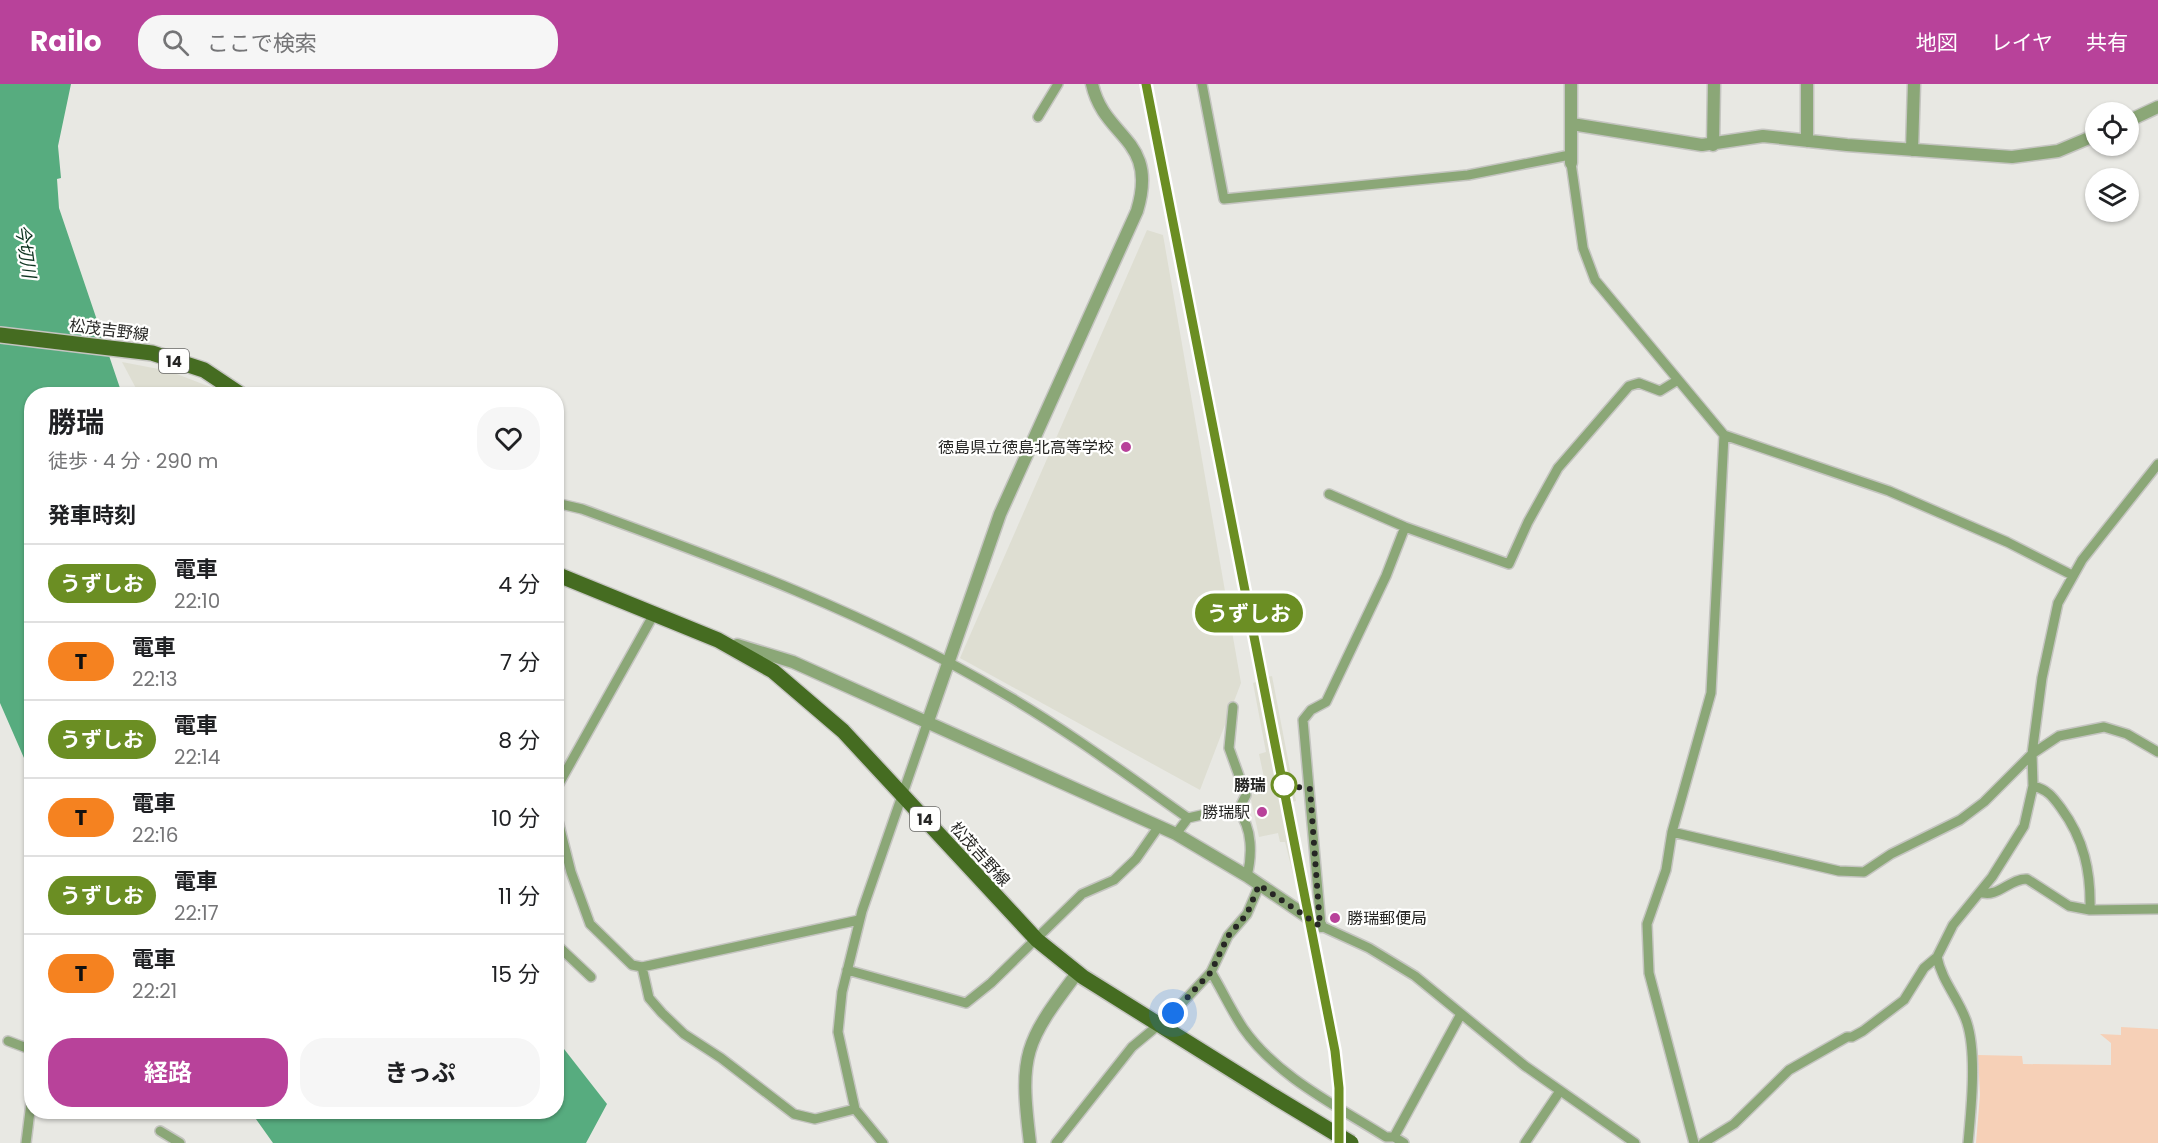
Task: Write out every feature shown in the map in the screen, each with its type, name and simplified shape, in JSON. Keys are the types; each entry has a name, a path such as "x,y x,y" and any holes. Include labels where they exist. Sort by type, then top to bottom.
{"main road":[{"name":"松茂吉野線","path":"0,335 152,353 204,370 230,387"},
{"name":"松茂吉野線","path":"564,577 718,640 773,671 843,731 1037,940 1078,972 1160,1026 1351,1143"}],"street":[{"path":"1038,117 1058,84"},
{"path":"883,1143 855,1109 837,1032 847,970 860,920 1000,514 1137,211 1142,194 1140,160 1095,100 1092,84"},
{"path":"1202,84 1224,199 1468,175 1570,159"},
{"path":"1570,84 1572,124 1570,159 1584,248 1595,280 1724,435 1888,491 2007,542 2072,575"},
{"path":"1713,145 1714,84"},
{"path":"1807,84 1807,141"},
{"path":"1912,150 1914,84"},
{"path":"2139,115 2158,107"},
{"path":"1572,124 1713,145 1763,136 2012,157 2035,156 2066,149 2085,140"},
{"path":"1329,494 1405,527 1509,564 1528,522 1558,468 1629,386 1639,383 1660,391 1678,380"},
{"path":"1694,1143 1649,973 1646,947 1647,924 1666,870 1672,832 1711,693 1724,435"},
{"path":"1703,1143 1734,1124 1789,1070 1847,1036 1852,1037 1863,1031 1895,1008 1924,968 1937,957 1953,925 2013,846 2024,826 2033,786 2032,754 2051,626 2061,594 2072,575 2158,464"},
{"path":"564,505 582,509 746,572 948,662 1044,718 1188,818"},
{"path":"1320,926 1302,720 1311,710 1326,702 1386,576 1405,527"},
{"path":"564,775 654,614"},
{"path":"718,640 794,662 1176,834 1247,876 1320,926 1369,948 1416,976 1525,1066 1635,1143"},
{"path":"1233,707 1229,748 1245,795 1238,811"},
{"path":"1672,832 1839,871 1864,872 1891,854 1960,820 1984,802 2032,754 2059,736 2104,727 2127,734 2158,752"},
{"path":"2033,786 2043,788 2052,797 2080,838 2085,854 2090,910"},
{"path":"1176,834 1188,818 1224,810 1238,811 1244,818 1252,856 1247,876"},
{"path":"847,970 966,1003 1037,940 1082,894 1114,880 1136,860 1159,826"},
{"path":"564,842 590,924 632,965 642,968 860,920"},
{"path":"1980,892 1992,893 2020,879 2027,879 2069,906 2090,910 2158,909"},
{"path":"1056,1143 1132,1047 1160,1026 1211,972 1228,936 1247,914 1259,885"},
{"path":"564,952 591,977"},
{"path":"1937,957 1940,969 1968,1024 1972,1083 1968,1143"},
{"path":"642,968 649,998 662,1013 684,1034 721,1058 794,1114 815,1119 855,1109"},
{"path":"1030,1143 1024,1100 1025,1060 1031,1041 1049,1010 1078,972"},
{"path":"1211,972 1243,1028 1280,1066 1324,1100 1386,1137 1394,1137 1404,1143"},
{"path":"1394,1137 1461,1014"},
{"path":"8,1041 24,1047"},
{"path":"1525,1143 1560,1091"},
{"path":"26,1143 29,1119"},
{"path":"160,1131 180,1143"}],"shaded area":[{"path":"1141,84 1151,84 1267,677 1272,676 1296,801 1292,802 1339,1049 1344,1087 1345,1143 1334,1143 1336,1105 1329,1051 1303,914 1285,842 1280,842 1278,833 1259,837 1250,795 1266,787 1259,754 1266,752 1253,683 1256,682"},
{"name":"徳島県立徳島北高等学校","path":"1147,230 1163,235 1241,683 1200,790 960,658"},
{"path":"122,362 169,371 210,387 135,387"},
{"path":"2121,1027 2158,1029 2158,1143 1976,1143 1980,1095 1978,1055 2022,1056 2023,1064 2111,1065 2111,1043 2100,1034 2121,1035"}],"water":[{"name":"今切川","path":"0,84 71,84 58,146 61,178 57,179 59,208 120,387 24,387 24,758 0,703"},
{"path":"564,1049 607,1104 586,1143 273,1143 256,1119 564,1119"}],"railway":[{"path":"1146,84 1335,1051 1339,1088 1339,1143"}],"train":[{"name":"うずしお","path":"1146,84 1335,1051 1339,1088 1339,1143"}],"place":[{"name":"徳島県立徳島北高等学校","path":"1126,447"},
{"name":"勝瑞","path":"1284,785"},
{"name":"勝瑞駅","path":"1262,812"},
{"name":"勝瑞郵便局","path":"1335,918"}],"route":[{"path":"1173,1013 1211,972 1228,936 1247,914 1259,885 1320,926 1310,789 1284,785"}]}
